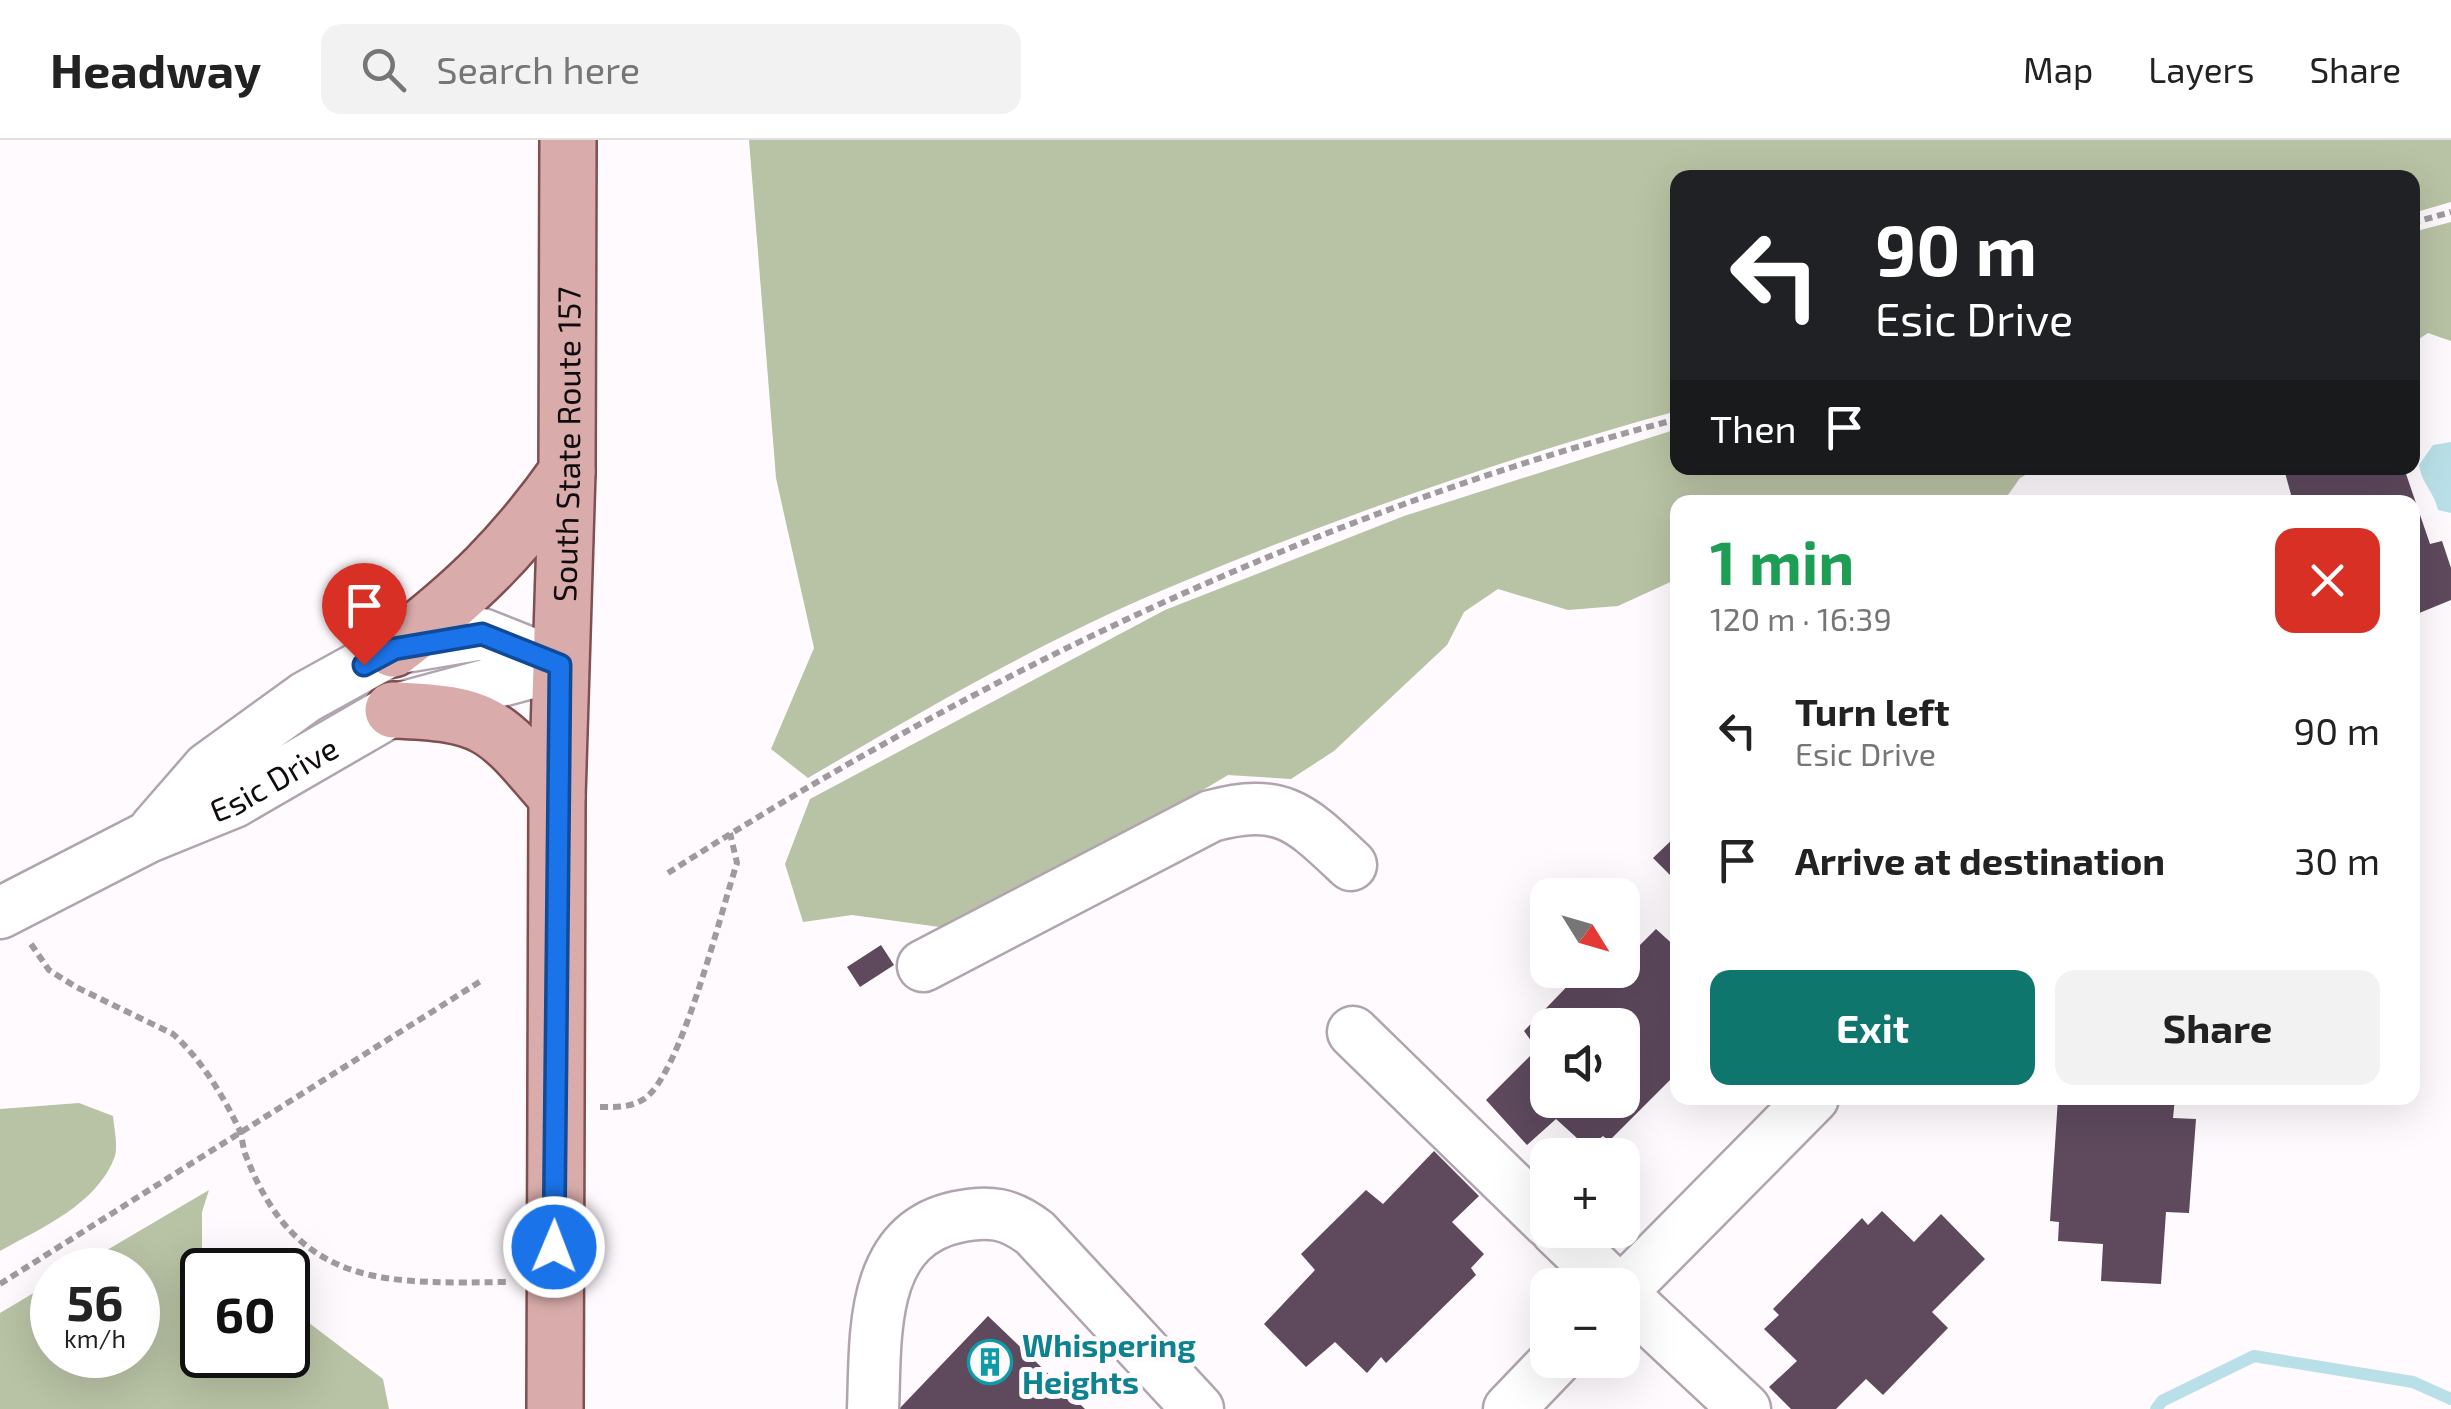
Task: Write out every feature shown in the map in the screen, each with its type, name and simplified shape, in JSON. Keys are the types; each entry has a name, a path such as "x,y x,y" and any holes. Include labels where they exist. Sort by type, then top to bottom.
{"main road":[{"name":"South State Route 157","path":"555,1409 557,797 567,472 568,140"},
{"path":"394,649 466,594 530,525 567,472"},
{"path":"393,710 448,712 477,718 515,748 557,797"}],"street":[{"name":"Esic Drive","path":"148,837 208,768 306,697 394,649 482,634 560,665"},
{"name":"Esic Drive","path":"8,910 148,837 234,802 393,710 560,665"},
{"path":"923,966 1211,816 1244,807 1276,808 1304,821 1351,865"},
{"path":"1353,1032 1530,1204"},
{"path":"1640,1275 1806,1105"},
{"path":"873,1409 878,1300 906,1242 938,1221 978,1212 1012,1216 1035,1234 1198,1409"},
{"path":"1575,1248 1595,1268"},
{"path":"1640,1310 1744,1409"},
{"path":"1509,1409 1539,1378"}],"path":[{"path":"2420,221 2451,212"},
{"path":"668,872 933,715 1164,599 1406,505 1670,422"},
{"path":"556,1108 629,1107 646,1098 671,1068 736,863 730,833"},
{"path":"8,910 49,970 173,1034 189,1048 240,1130 244,1154 282,1219 328,1260 355,1274 429,1284 554,1282"},
{"path":"0,1284 484,979"}],"green space":[{"path":"749,140 2451,140 2451,202 2420,211 2420,170 1670,170 1670,413 1417,492 1163,590 1027,655 808,778 771,749 814,648 776,478"},
{"path":"2451,222 2451,341 2428,333 2420,338 2420,230"},
{"path":"1670,431 1670,475 2025,475 2008,495 1670,495 1670,582 1618,606 1568,610 1498,589 1464,612 1447,645 1334,751 1291,779 1228,775 1001,911 947,928 852,915 803,922 785,864 810,799 1165,610 1404,516"},
{"path":"79,1103 113,1116 116,1152 107,1173 96,1188 66,1213 0,1251 0,1109"},
{"path":"209,1190 202,1212 202,1248 180,1248 180,1378 310,1378 310,1324 383,1379 389,1409 0,1409 0,1313 30,1295 30,1378 160,1378 160,1248 110,1248"}],"water":[{"path":"2451,442 2451,513 2438,510 2420,468 2433,445"}],"building":[{"path":"2286,475 2406,475 2413,495 2291,495"},
{"path":"2420,515 2430,544 2442,541 2451,568 2451,600 2420,613"},
{"path":"1670,842 1670,875 1653,858"},
{"path":"1656,929 1670,942 1670,1080 1640,1110 1640,1008 1546,1008 1566,988 1640,988 1640,945"},
{"path":"881,945 894,965 860,987 847,967"},
{"path":"1530,1056 1530,1118 1632,1118 1612,1138 1577,1138 1556,1119 1530,1138 1527,1145 1486,1100"},
{"path":"2058,1105 2174,1105 2173,1118 2196,1119 2189,1213 2166,1212 2161,1284 2101,1281 2103,1244 2058,1241 2059,1222 2050,1221"},
{"path":"1434,1151 1479,1196 1452,1222 1484,1254 1471,1268 1476,1275 1386,1363 1381,1357 1367,1373 1335,1342 1306,1367 1264,1324 1315,1270 1301,1254 1366,1190 1383,1204"},
{"path":"1882,1211 1914,1242 1941,1214 1985,1259 1932,1312 1948,1328 1883,1395 1866,1379 1836,1409 1791,1409 1769,1387 1797,1361 1764,1329 1779,1315 1773,1309 1862,1218 1868,1225"},
{"name":"Whispering Heights","path":"988,1316 1085,1409 899,1409"}],"waterway":[{"path":"2156,1409 2162,1401 2254,1356 2413,1382 2451,1399"}],"place":[{"name":"Whispering Heights","path":"990,1362"}],"route":[{"path":"364,665 394,649 482,634 560,665 554,1247"}]}
